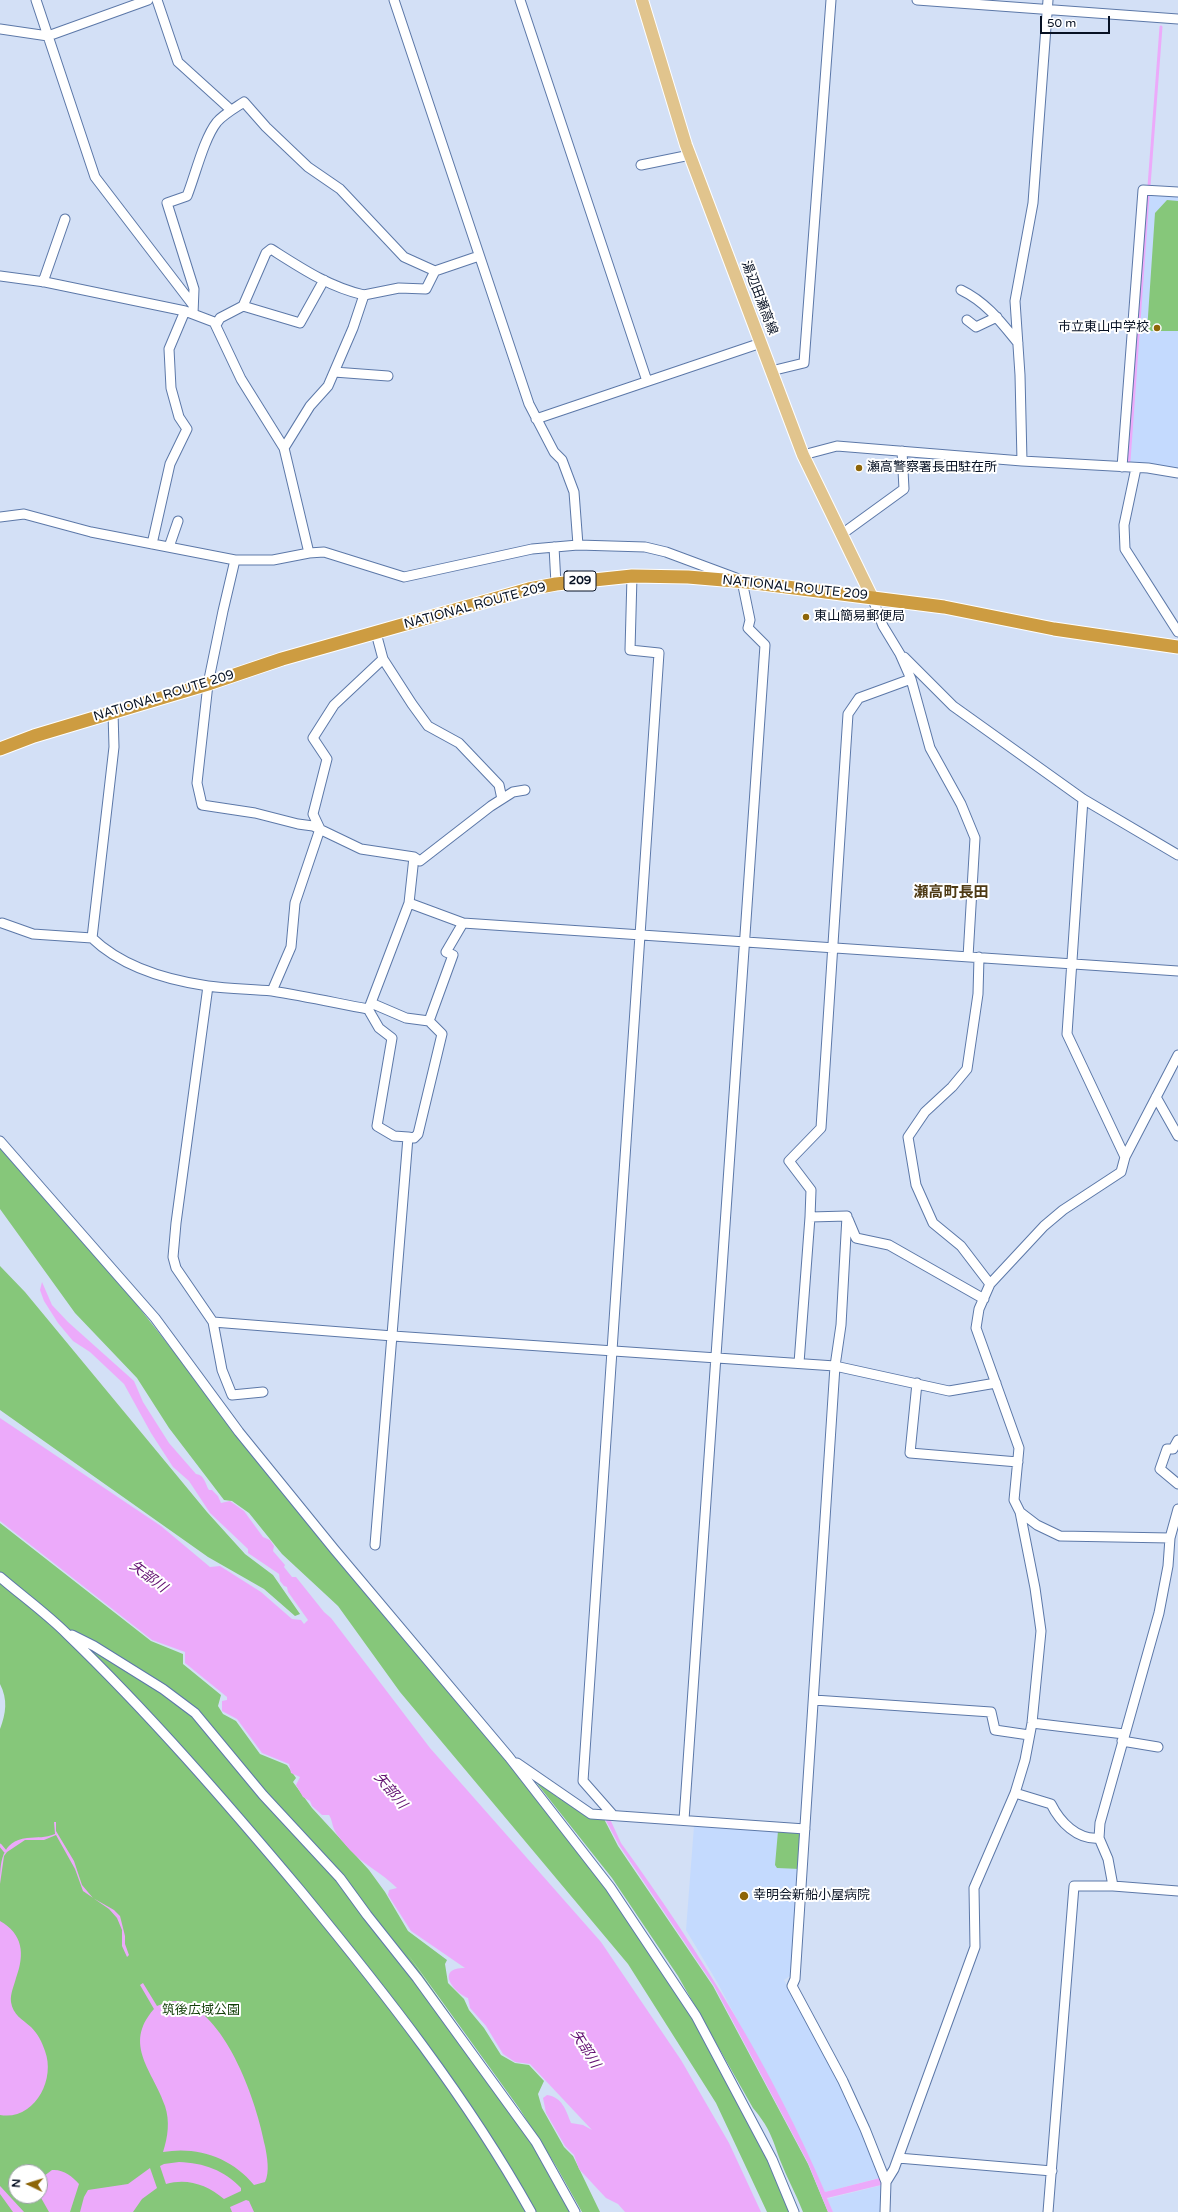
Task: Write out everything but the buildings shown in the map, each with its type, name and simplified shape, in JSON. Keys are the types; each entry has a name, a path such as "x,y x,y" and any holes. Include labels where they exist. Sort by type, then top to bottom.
{"highway":[{"name":"NATIONAL ROUTE 209","path":"0,749 113,712 208,684 282,659 501,597 556,584 632,576 688,577 872,597 944,607 1054,629 1178,647"}],"main road":[{"name":"湯辺田瀬高線","path":"642,0 690,156 771,372 803,455 872,597"}],"street":[{"path":"36,0 95,177 191,310"},
{"path":"0,29 48,36 148,0"},
{"path":"157,0 178,62 231,110"},
{"path":"394,0 529,404 554,452 562,460 574,492 578,545"},
{"path":"520,0 647,381"},
{"path":"771,372 804,363 831,0"},
{"path":"917,0 1048,5 1178,19"},
{"path":"1022,461 1015,301 1033,203 1048,5"},
{"path":"152,544 170,464 186,429 179,417 171,388 169,350 191,310 194,289 167,203 187,196 202,157 205,142 217,122 231,110 244,102 266,127 308,167 340,189 404,257 435,271 479,256"},
{"path":"641,165 690,156"},
{"path":"1122,467 1143,190 1178,192"},
{"path":"43,282 65,219"},
{"path":"216,325 220,318 243,306 266,253 271,249 342,290 364,295 399,288 426,289 435,271"},
{"path":"0,276 43,282 191,310 214,322 241,379 284,448 309,553"},
{"path":"243,306 300,323 324,280"},
{"path":"961,290 972,296 997,317 1018,343"},
{"path":"284,448 310,406 328,386 353,328 364,295"},
{"path":"967,320 976,327 997,317"},
{"path":"536,419 761,343"},
{"path":"334,372 388,376"},
{"path":"803,455 837,446 1022,461 1148,468 1178,473"},
{"path":"842,534 904,489 902,451"},
{"path":"1136,468 1124,525 1125,549 1177,630"},
{"path":"0,517 24,514 91,532 235,560 273,560 309,553 324,552 404,577 532,549 578,545 645,547 666,552 744,582 750,620 748,628 765,645 684,1820"},
{"path":"169,547 178,521"},
{"path":"554,547 556,584"},
{"path":"235,560 222,611 208,684 197,783 202,805 255,813 320,829 361,849 414,857 420,861 502,799 513,792 525,790"},
{"path":"612,1814 583,1781 659,653 630,650 632,576"},
{"path":"872,597 883,626 900,654 911,679 930,748 961,804 975,838 968,957"},
{"path":"376,633 383,659 428,726 459,743 499,785 502,799"},
{"path":"900,654 953,706 1083,799 1178,855"},
{"path":"272,992 291,947 296,903 320,829 313,814 327,759 313,738 334,705 383,659"},
{"path":"799,1363 811,1190 789,1161 820,1128 834,947 848,714 859,698 911,679"},
{"path":"92,938 114,747 113,712"},
{"path":"1083,799 1073,964 1067,1034 1125,1157"},
{"path":"2,923 33,934 92,938 102,948 136,967 159,975 208,986 272,992 370,1006 406,1018 429,1021 442,1034 418,1134 414,1138 394,1136 376,1126 392,1038 379,1028 370,1006 409,903 414,857"},
{"path":"409,903 463,923 1178,971"},
{"path":"429,1021 453,955 446,952 463,923"},
{"path":"979,957 978,994 967,1069 952,1087 925,1112 908,1137 916,1185 933,1223 961,1246 990,1284"},
{"path":"208,986 205,1023 176,1224 173,1257 176,1268 213,1322 222,1370 232,1395 263,1392"},
{"path":"886,2182 894,2169 975,1947 974,1888 1015,1793 1032,1723 1040,1631 1035,1588 1020,1512 1014,1500 1019,1448 976,1328 979,1309 990,1284 1044,1226 1063,1210 1121,1172 1125,1157 1178,1054"},
{"path":"1156,1097 1178,1136"},
{"path":"375,1545 408,1137"},
{"path":"0,1141 155,1318 244,1439 334,1549 509,1757 610,1887 696,2016 772,2159 794,2212"},
{"path":"810,1217 847,1216"},
{"path":"847,1216 856,1238 889,1245 984,1299"},
{"path":"847,1216 841,1325 835,1366 795,1979 792,1986 843,2081 886,2182 885,2212"},
{"path":"213,1322 392,1336 835,1366 949,1391 996,1383"},
{"path":"917,1383 910,1453 1018,1462"},
{"path":"1178,1440 1174,1449 1167,1450 1160,1470 1178,1484"},
{"path":"1113,1886 1108,1859 1099,1838 1100,1824 1123,1737 1159,1613 1178,1509"},
{"path":"1020,1512 1037,1525 1060,1536 1173,1535"},
{"path":"0,1577 66,1632 178,1749 262,1845 331,1928 454,2088 531,2212"},
{"path":"66,1632 94,1646 190,1708 263,1795 340,1878 417,1978 536,2142 575,2212"},
{"path":"814,1700 991,1712 995,1730 1029,1735"},
{"path":"1032,1723 1123,1737 1158,1747"},
{"path":"509,1757 591,1814 612,1814 805,1830"},
{"path":"1015,1793 1051,1804 1057,1815 1067,1826 1089,1839 1099,1838"},
{"path":"1048,2212 1074,1886 1113,1886 1178,1891"},
{"path":"898,2158 1052,2171"}],"shaded area":[{"name":"市立東山中学校","path":"1152,192 1178,195 1178,470 1130,465 1126,461 1146,196"},
{"path":"694,1826 800,1833 793,1974 784,1980 808,2020 859,2122 879,2178 825,2192 781,2101 717,1982 686,1930"},
{"path":"883,2185 883,2212 833,2212 827,2199"}],"green space":[{"path":"1167,200 1178,201 1178,331 1147,331 1155,213"},
{"path":"0,1143 89,1244 219,1409 591,1861 686,2004 727,2076 794,2212 767,2212 716,2103 628,1964 400,1692 338,1606 282,1554 249,1513 232,1501 224,1500 169,1428 137,1378 75,1313 0,1209"},
{"path":"0,1266 25,1292 207,1512 245,1554 273,1575 300,1614 295,1616 264,1589 208,1557 0,1410"},
{"name":"筑後広域公園","path":"0,1523 151,1641 183,1654 183,1664 221,1695 218,1706 223,1714 236,1721 260,1754 287,1765 296,1778 293,1782 312,1808 369,1870 385,1892 408,1931 447,1960 445,1964 448,1983 464,1999 469,2010 484,2028 501,2055 515,2063 529,2065 544,2081 538,2094 542,2108 564,2147 573,2156 600,2212 582,2212 556,2166 519,2108 407,1953 459,2027 580,2212 0,2212 0,1729 4,1717 5,1706 3,1690 0,1684"},
{"path":"527,1771 557,1797 604,1819 618,1846 713,1986 808,2164 828,2212 803,2212 772,2138 753,2108 678,1976 612,1878"},
{"path":"778,1831 800,1833 802,1835 800,1869 777,1868 775,1865"}],"water":[{"name":"矢部川","path":"42,1282 52,1305 68,1322 134,1381 143,1402 169,1443 196,1474 203,1478 209,1490 212,1490 218,1496 221,1503 230,1501 244,1511 263,1537 270,1540 274,1546 273,1551 285,1565 284,1567 292,1577 296,1577 324,1612 331,1618 430,1748 601,1942 681,2060 729,2143 761,2212 625,2212 618,2204 606,2198 579,2169 574,2155 565,2146 546,2113 543,2098 547,2095 556,2098 563,2105 571,2123 583,2125 592,2130 530,2064 515,2062 503,2054 486,2026 470,2008 468,1998 457,1991 450,1981 449,1976 451,1972 456,1969 465,1968 411,1931 388,1895 389,1890 397,1888 355,1855 337,1834 329,1815 322,1815 312,1806 310,1801 303,1797 296,1785 300,1777 291,1773 289,1764 262,1753 237,1719 222,1711 222,1701 227,1700 227,1697 185,1663 185,1652 152,1640 0,1521 0,1418 161,1526 210,1567 220,1566 261,1592 292,1619 301,1620 304,1624 308,1620 288,1592 287,1587 280,1581 279,1574 248,1553 248,1549 210,1513 189,1481 173,1467 151,1433 124,1384 90,1352 73,1341 58,1323 44,1301 40,1290"},
{"path":"605,1819 610,1819 621,1843 679,1926 733,2012 782,2100 825,2192 880,2178 881,2185 827,2198 833,2212 828,2212 808,2163 714,1986 619,1845"},
{"path":"54,1822 56,1822 56,1831 74,1861 82,1885 93,1898 83,1891 75,1869 56,1835 44,1840 25,1840 7,1852 4,1856 0,1884 2,1861 7,1848 18,1840 45,1837 55,1834"},
{"path":"94,1898 114,1910 120,1916 125,1936 125,1944 129,1955 127,1957 122,1946 122,1930 117,1918 109,1909"},
{"path":"0,1921 8,1926 18,1938 20,1945 21,1961 12,1993 12,2006 18,2016 38,2035 48,2062 45,2086 39,2096 32,2105 23,2112 12,2115 0,2115"},
{"path":"143,1983 157,2006 173,2001 183,2002 199,2011 214,2025 227,2043 247,2086 261,2128 268,2164 267,2178 265,2182 254,2185 235,2168 225,2161 213,2156 189,2151 163,2152 168,2129 167,2112 143,2058 141,2047 141,2035 145,2022 154,2009 140,1985"},
{"path":"179,2162 197,2164 221,2172 228,2176 241,2188 241,2191 224,2199 211,2190 190,2182 174,2182 166,2184 160,2166"},
{"path":"150,2168 157,2188 142,2199 133,2212 80,2212 84,2197 88,2190 128,2184"},
{"path":"52,2170 60,2171 73,2178 79,2184 70,2212 49,2212 44,2204 48,2204 48,2173"},
{"path":"0,2186 8,2195 8,2204 17,2204 24,2212 13,2212 0,2194"},
{"path":"246,2200 249,2201 254,2212 232,2212 230,2207"}],"waterway":[{"path":"1149,186 1161,27"},
{"path":"1129,461 1148,196"},
{"path":"0,1845 5,1851"}],"place":[{"name":"市立東山中学校","path":"1157,328"},
{"name":"瀬高警察署長田駐在所","path":"859,468"},
{"name":"東山簡易郵便局","path":"806,617"},
{"name":"幸明会新船小屋病院","path":"744,1896"}],"district":[{"name":"瀬高町長田","path":"951,893"}]}
